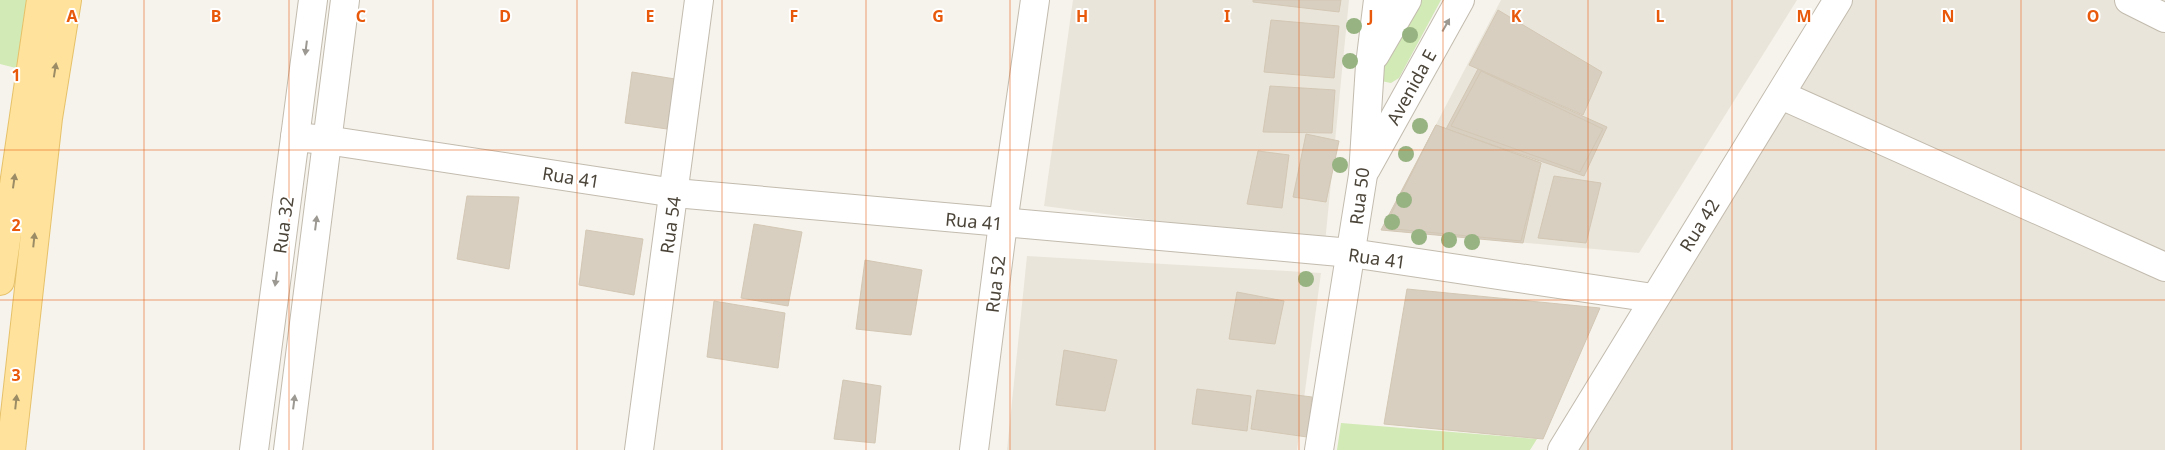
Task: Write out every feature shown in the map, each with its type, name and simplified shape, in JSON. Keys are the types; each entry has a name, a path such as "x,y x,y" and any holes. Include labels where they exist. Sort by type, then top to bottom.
{"main road":[{"path":"0,281 41,0"},
{"path":"11,450 48,118 67,0"}],"street":[{"name":"Rua 32","path":"254,450 313,0"},
{"name":"Rua 32","path":"288,450 345,0"},
{"name":"Rua 54","path":"639,450 675,192 699,0"},
{"name":"Rua 52","path":"974,450 1034,0"},
{"name":"Rua 50","path":"1320,450 1363,175 1370,65 1378,0"},
{"path":"1370,65 1407,0"},
{"name":"Avenida E","path":"1363,175 1460,0"},
{"name":"Rua 42","path":"1562,450 1838,0"},
{"path":"2129,0 2165,18"},
{"path":"1781,95 2165,268"},
{"name":"Rua 41","path":"295,137 675,192 1351,253 1654,298"}],"shaded area":[{"path":"1073,0 1349,0 1325,243 1044,206"},
{"path":"1501,0 1797,0 1639,253 1381,230"},
{"path":"1838,0 2165,0 2165,450 1562,450"},
{"path":"1027,256 1321,273 1297,450 1007,450"}],"green space":[{"path":"0,0 40,0 24,70 0,64"},
{"path":"1417,0 1441,0 1399,78 1391,83 1381,81 1378,71"},
{"path":"1341,423 1537,439 1530,450 1337,450"}],"building":[{"path":"1253,0 1341,0 1339,12 1253,2"},
{"path":"1498,10 1602,72 1583,115 1469,65"},
{"path":"1271,20 1339,26 1334,78 1264,72"},
{"path":"1478,69 1607,127 1584,176 1446,129"},
{"path":"1481,71 1603,129 1580,172 1451,126"},
{"path":"632,72 675,79 667,129 625,123"},
{"path":"1270,86 1335,90 1332,133 1263,132"},
{"path":"1436,125 1541,163 1523,243 1381,230"},
{"path":"1436,125 1541,163 1521,241 1384,228"},
{"path":"1306,134 1339,141 1326,202 1293,197"},
{"path":"1258,151 1289,155 1282,208 1247,204"},
{"path":"1554,176 1601,183 1586,243 1538,238"},
{"path":"467,196 519,197 509,269 457,259"},
{"path":"754,224 802,232 788,306 741,298"},
{"path":"586,230 643,239 634,295 579,285"},
{"path":"865,260 922,270 911,335 856,329"},
{"path":"1407,289 1600,308 1543,439 1384,424"},
{"path":"1237,292 1284,301 1275,344 1229,339"},
{"path":"714,301 785,313 778,368 707,357"},
{"path":"1064,350 1117,360 1105,411 1056,405"},
{"path":"843,380 881,386 875,443 834,439"},
{"path":"1197,389 1251,396 1247,431 1192,424"},
{"path":"1257,390 1312,397 1307,437 1251,429"}]}
